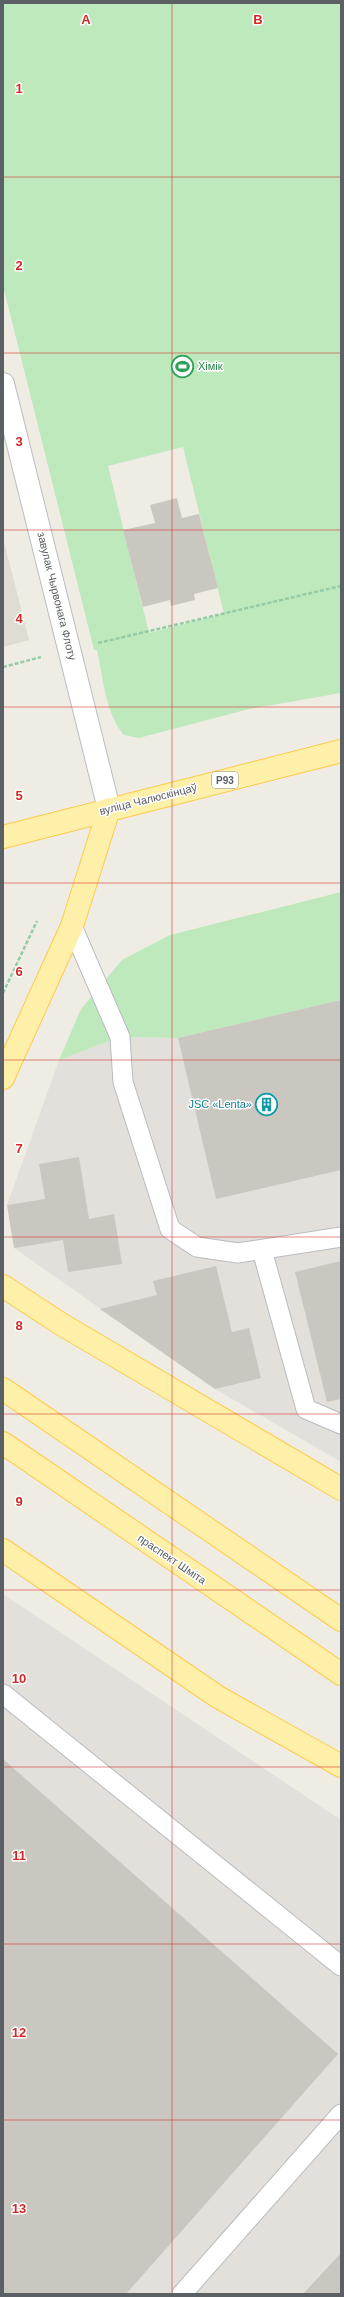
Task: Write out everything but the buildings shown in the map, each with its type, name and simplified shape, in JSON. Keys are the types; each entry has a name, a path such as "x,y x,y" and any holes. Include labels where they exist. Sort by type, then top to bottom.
{"main road":[{"name":"вуліца Чалюскінцаў","path":"3,838 109,809 341,751"},
{"path":"3,1078 72,926 109,809"},
{"path":"3,1286 61,1324 341,1489"},
{"path":"3,1389 341,1620"},
{"name":"праспект Шміта","path":"3,1443 341,1674"},
{"path":"3,1550 218,1697 341,1766"}],"street":[{"name":"завулак Чырвонага Флоту","path":"3,384 71,650 109,809"}],"lane":[{"path":"72,926 120,1037 124,1082 170,1229 198,1247 238,1253 341,1237"},
{"path":"262,1250 306,1409 341,1424"},
{"path":"3,1694 341,1966"},
{"path":"182,2294 341,2114"}],"path":[{"path":"3,667 341,586"},
{"path":"3,993 36,921"}],"shaded area":[{"path":"3,538 29,640 3,647"},
{"name":"JSC «Lenta»","path":"341,1000 341,1462 215,1389 14,1248 7,1205 59,1060 120,1037 178,1038"},
{"path":"3,1594 341,1820 341,2294 3,2294"}],"green space":[{"name":"Хімік","path":"3,3 341,3 341,693 249,709 139,738 124,735 109,706 97,650 94,650 3,286","holes":["183,447 224,614 149,633 108,466"]},
{"path":"341,892 341,1000 178,1038 120,1037 59,1060 81,1009 122,960 170,935"}],"place":[{"name":"Хімік","path":"182,366"},
{"name":"JSC «Lenta»","path":"267,1104"}]}
